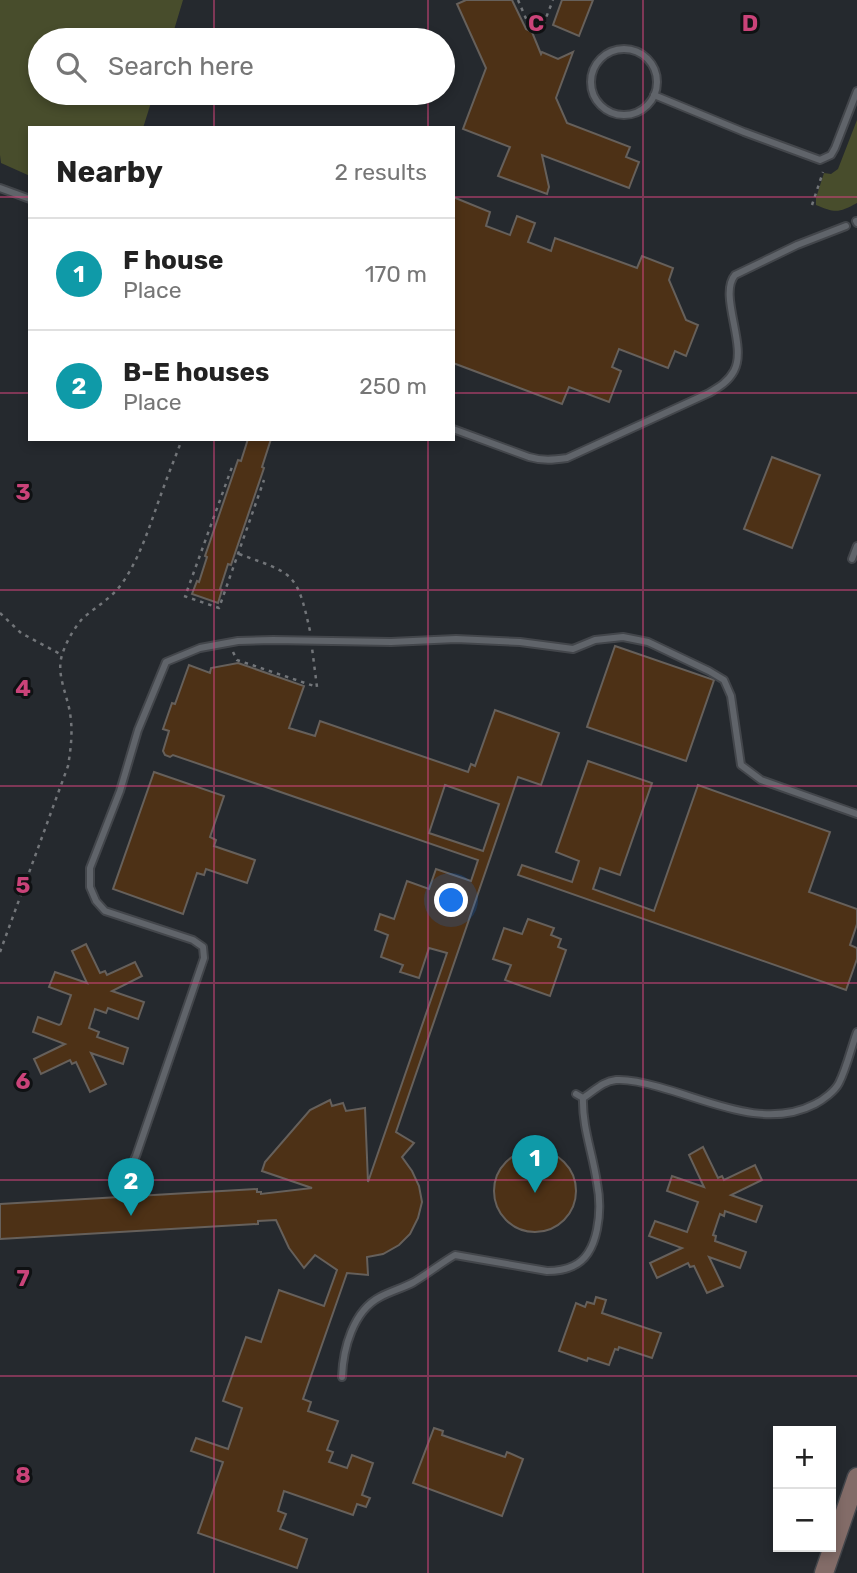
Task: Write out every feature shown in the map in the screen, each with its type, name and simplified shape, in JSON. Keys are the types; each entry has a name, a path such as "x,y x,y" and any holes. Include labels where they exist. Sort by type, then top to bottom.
{"street":[{"path":"824,1573 857,1477"}],"lane":[{"path":"621,48 633,49 643,54 656,73 654,96 635,113 619,114 609,111 594,97 591,76 594,66 610,51 621,48"},
{"path":"654,96 820,160 831,155 835,148 857,91"},
{"path":"0,188 28,198"},
{"path":"455,430 542,461 554,460 567,458 709,393 724,384 737,364 730,281 736,275 797,245 846,226"},
{"path":"852,559 857,546"},
{"path":"121,1174 130,1168 136,1156 204,958 203,947 193,940 105,911 96,901 90,887 90,868 120,791 138,730 166,662 200,648 238,641 391,642 456,639 520,642 573,649 595,640 623,637 648,642 724,680 731,696 741,765 761,780 857,814"},
{"path":"583,1098 598,1086 613,1080 631,1080 759,1115 803,1110 822,1101 839,1085 857,1032"},
{"path":"576,1094 583,1098"},
{"path":"342,1377 343,1359 363,1309 378,1298 411,1284 455,1255 547,1272 575,1266 587,1255 597,1231 598,1186 586,1134 583,1098"}],"path":[{"path":"518,0 530,28 538,33 553,0"},
{"path":"812,205 823,172"},
{"path":"0,952 68,766 72,729 60,667 62,655 74,629 82,619 110,598 134,566 181,441"},
{"path":"187,591 232,467"},
{"path":"184,596 219,608 264,480"},
{"path":"239,554 277,568 292,578 302,598 310,634"},
{"path":"0,613 21,633 62,655"},
{"path":"233,652 237,660 317,687 312,648"}],"green space":[{"path":"0,0 183,0 175,28 28,28 28,105 150,105 144,126 28,126 28,175 1,163"},
{"path":"857,120 857,203 837,211 816,205 824,173 831,174 838,169"}],"building":[{"path":"466,0 512,0 526,29 532,32 541,54 542,52 558,59 573,52 556,98 567,123 630,147 626,157 639,162 629,188 542,155 549,187 547,194 498,176 510,147 463,129 486,68 457,4"},
{"path":"562,0 593,0 579,36 553,25"},
{"path":"455,198 490,212 486,226 510,235 517,216 535,223 528,242 551,251 555,238 637,268 642,256 673,268 669,280 686,320 698,325 686,356 675,351 668,368 619,349 612,367 621,371 609,402 569,387 562,404 455,364"},
{"path":"247,441 270,441 262,467 264,468 231,565 228,564 218,603 192,594 197,581 199,582 207,557 205,556 238,460 241,461"},
{"path":"772,457 820,475 792,548 744,529"},
{"path":"615,646 714,680 686,761 587,727"},
{"path":"238,663 304,686 289,728 315,736 320,721 468,772 471,764 475,766 495,710 559,733 541,785 518,777 396,1132 414,1143 402,1157 419,1186 422,1202 418,1218 410,1234 399,1245 383,1254 367,1257 368,1275 347,1273 303,1399 311,1402 308,1411 338,1421 327,1450 333,1452 329,1462 347,1468 352,1455 373,1463 362,1495 370,1498 366,1507 357,1504 353,1515 284,1491 278,1511 286,1514 280,1529 307,1539 297,1568 198,1533 223,1462 191,1451 196,1438 228,1449 242,1408 223,1401 246,1337 261,1342 279,1290 324,1306 337,1270 315,1255 304,1268 289,1248 276,1220 258,1221 258,1224 0,1239 0,1204 257,1189 261,1194 312,1188 262,1171 265,1162 310,1110 330,1100 332,1106 343,1103 346,1111 365,1108 368,1182 447,953 429,948 419,978 400,972 403,965 381,957 388,935 375,930 380,914 394,919 407,881 429,889 436,869 471,881 478,860 173,755 165,755 163,751 169,731 163,729 189,665 210,673 211,668","holes":["445,785 499,804 483,851 429,833"]},
{"path":"588,761 652,783 620,875 600,868 593,889 654,911 698,785 830,832 809,892 857,909 857,924 850,945 857,948 857,959 846,990 518,875 522,865 572,882 579,861 556,852"},
{"path":"154,772 224,796 210,837 216,840 214,846 255,860 247,883 206,869 204,875 197,873 183,914 113,889"},
{"path":"528,919 554,928 551,935 561,939 558,947 566,950 550,996 505,980 511,965 493,959 504,928 522,934"},
{"path":"86,944 100,973 105,971 107,975 135,962 142,976 112,991 144,1002 138,1019 108,1008 106,1013 95,1009 89,1028 99,1032 97,1037 128,1048 123,1064 91,1053 106,1084 90,1092 76,1062 72,1064 70,1060 41,1074 34,1059 65,1044 33,1032 38,1017 61,1024 71,995 49,987 55,972 87,983 72,951"},
{"path":"703,1147 718,1178 722,1176 724,1180 755,1165 762,1180 731,1195 762,1206 756,1222 725,1211 724,1216 720,1214 713,1235 716,1236 715,1241 746,1252 740,1268 709,1257 723,1286 707,1293 694,1266 690,1267 688,1263 657,1278 650,1263 682,1248 649,1236 655,1221 687,1232 698,1202 667,1191 672,1176 704,1187 689,1155"},
{"path":"535,1150 551,1153 564,1162 573,1175 576,1191 573,1207 564,1220 551,1229 535,1232 519,1229 506,1220 497,1207 494,1191 497,1175 506,1162 519,1153"},
{"path":"596,1297 606,1300 602,1313 661,1333 652,1358 619,1347 618,1350 615,1349 609,1365 559,1351 576,1303 585,1307 587,1302 594,1304"},
{"path":"434,1428 443,1431 442,1435 505,1457 507,1452 523,1459 502,1516 413,1483"}],"place":[{"name":"F house","path":"535,1193"},
{"name":"B-E houses","path":"131,1216"}]}
